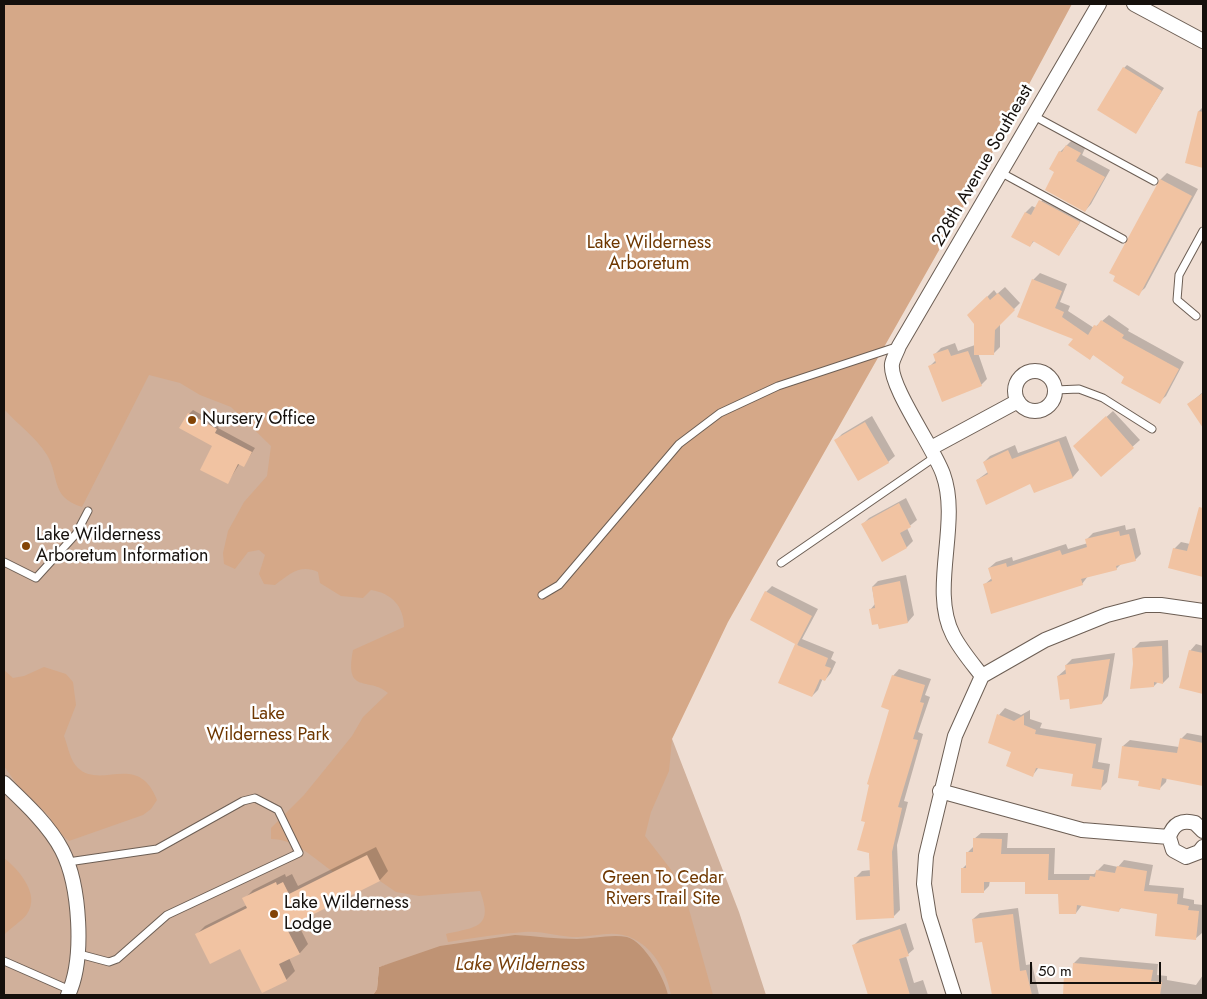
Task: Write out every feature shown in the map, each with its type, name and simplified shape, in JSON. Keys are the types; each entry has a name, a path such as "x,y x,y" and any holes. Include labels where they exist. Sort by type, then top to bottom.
{"street":[{"name":"228th Avenue Southeast","path":"982,676 952,634 946,610 944,588 949,510 948,492 933,452 892,374 892,364 899,346 1099,4"},
{"path":"1134,4 1203,41"},
{"path":"1033,372 1048,376 1055,390 1051,404 1038,412 1023,407 1018,401 1016,386 1020,379 1033,372"},
{"path":"933,452 1018,401"},
{"path":"954,995 929,916 924,884 926,856 940,790 955,736 982,676 1044,640 1107,615 1145,605 1161,605 1203,611"},
{"path":"4,783 48,830 61,847 68,862 72,881 79,954 77,973 70,993"},
{"path":"940,790 1082,830 1169,837"},
{"path":"1203,831 1195,822 1181,822 1175,825 1169,837 1173,850 1186,857 1199,852 1203,847"}],"lane":[{"path":"1034,116 1154,182"},
{"path":"1000,172 1123,239"},
{"path":"1196,316 1177,300 1179,275 1203,231"},
{"path":"542,595 559,585 679,444 720,414 778,386 899,346"},
{"path":"1055,390 1079,390 1103,398 1152,429"},
{"path":"781,563 933,452"},
{"path":"4,562 36,578 76,534 88,511"},
{"path":"68,862 157,849 243,801 255,798 278,810 299,853 167,916 116,959 109,962 79,954"},
{"path":"4,961 70,993"}],"green space":[{"name":"Lake Wilderness Arboretum","path":"4,4 1072,4 959,215 728,622 672,739 669,771 651,812 645,836 683,888 713,995 671,995 663,971 654,956 634,939 620,934 578,937 530,932 448,942 446,934 466,930 480,924 485,912 480,891 419,896 396,892 380,881 367,855 333,872 296,846 288,842 271,839 271,828 304,795 352,736 363,717 388,693 381,688 355,679 352,674 351,664 353,650 404,627 402,613 391,598 371,590 363,598 341,596 320,583 318,572 312,570 295,571 275,585 264,584 259,574 265,555 259,550 248,552 235,569 224,564 223,553 228,531 244,502 267,476 271,446 231,407 200,395 180,383 149,375 82,507 72,503 60,492 51,463 43,449 4,409"},
{"name":"Lake Wilderness Park","path":"4,102 669,731 739,912 766,995 646,995 393,963 379,967 377,989 373,995 4,995"},
{"path":"44,667 66,674 73,682 76,705 64,736 75,765 88,774 130,774 140,777 149,785 157,800 151,809 143,815 69,841 53,827 50,817 18,786 4,766 4,670 13,678 24,676"},
{"path":"4,858 21,875 30,890 31,906 22,920 4,935"}],"water":[{"name":"Lake Wilderness","path":"515,935 569,939 627,937 634,940 647,953 663,980 668,995 373,995 377,989 379,967 440,946"}],"building":[{"path":"1123,67 1162,91 1136,134 1097,110"},
{"path":"1198,111 1203,112 1203,168 1185,163"},
{"path":"1066,145 1081,153 1076,161 1105,177 1085,212 1045,190 1054,172 1049,169 1059,151 1062,152"},
{"path":"1160,179 1192,196 1139,296 1113,281 1115,276 1109,273"},
{"path":"1039,200 1080,222 1059,256 1033,241 1030,247 1011,237 1025,212 1031,215"},
{"path":"1032,279 1062,291 1055,308 1064,312 1062,317 1088,335 1094,325 1097,326 1101,320 1124,335 1122,338 1179,369 1160,404 1121,383 1124,377 1093,355 1090,360 1068,345 1073,339 1017,317"},
{"path":"998,293 1015,310 995,330 994,355 974,355 974,324 967,315 987,296 990,300"},
{"path":"948,349 951,356 968,351 982,386 942,402 928,366 936,363 933,354"},
{"path":"1203,393 1203,428 1187,404"},
{"path":"188,413 217,429 215,433 252,452 244,467 238,464 228,484 200,470 212,446 179,428"},
{"path":"1106,416 1134,448 1101,477 1073,446"},
{"path":"865,422 889,463 858,481 834,440"},
{"path":"1059,441 1073,478 1034,493 1030,484 986,505 976,480 988,474 983,462 1008,450 1012,459"},
{"path":"899,503 911,527 900,533 907,548 882,562 861,524"},
{"path":"1199,507 1203,508 1203,577 1168,568 1173,548 1187,551"},
{"path":"1119,531 1120,536 1129,534 1136,561 1116,566 1117,570 1081,579 1083,585 991,614 983,584 992,581 988,568 1006,563 1007,567 1060,550 1062,555 1087,547 1085,539"},
{"path":"900,581 908,623 879,629 878,624 872,625 869,609 875,608 872,587"},
{"path":"765,591 812,616 797,645 750,620"},
{"path":"795,644 828,658 825,666 831,668 825,681 820,679 812,697 778,683"},
{"path":"1162,646 1163,684 1154,682 1154,687 1130,689 1133,664 1132,648"},
{"path":"1189,650 1203,653 1203,694 1179,688"},
{"path":"1110,659 1102,704 1070,709 1069,699 1060,700 1057,676 1066,674 1065,665"},
{"path":"892,675 925,685 920,702 924,703 913,739 918,740 898,807 902,808 892,852 894,918 856,920 854,877 870,876 869,853 857,850 865,822 861,821 869,785 867,784 889,710 881,707"},
{"path":"997,714 1014,721 1024,715 1024,725 1036,730 1035,734 1096,744 1092,768 1104,770 1101,790 1071,786 1073,774 1036,768 1033,777 1006,766 1011,752 988,743"},
{"path":"1180,738 1203,743 1203,786 1162,778 1160,790 1138,786 1139,781 1118,778 1122,746 1177,753"},
{"path":"973,838 1002,839 1001,854 1049,854 1048,880 1089,880 1090,876 1095,877 1096,870 1115,873 1117,866 1147,871 1144,891 1178,894 1177,904 1189,906 1188,910 1199,911 1196,940 1155,936 1157,914 1120,908 1119,912 1077,905 1076,914 1059,914 1058,894 1025,894 1025,882 984,882 984,893 961,893 961,868 966,868 966,852 973,852"},
{"name":"Lake Wilderness Lodge","path":"367,855 380,881 302,920 303,923 288,931 300,954 279,964 287,981 262,993 240,949 210,964 195,934 247,908 242,898 276,882 277,885 283,882 289,894"},
{"path":"1013,914 1020,971 1026,970 1032,995 992,995 982,942 975,943 972,919"},
{"path":"900,929 909,956 899,959 910,995 868,995 852,945"},
{"path":"1073,963 1153,970 1151,981 1162,982 1160,995 1063,995 1064,975 1072,975"}],"place":[{"name":"Nursery Office","path":"192,420"},
{"name":"Lake Wilderness Arboretum Information","path":"26,546"},
{"name":"Lake Wilderness Lodge","path":"274,914"}],"park label":[{"name":"Green To Cedar Rivers Trail Site","path":"663,890"}]}
